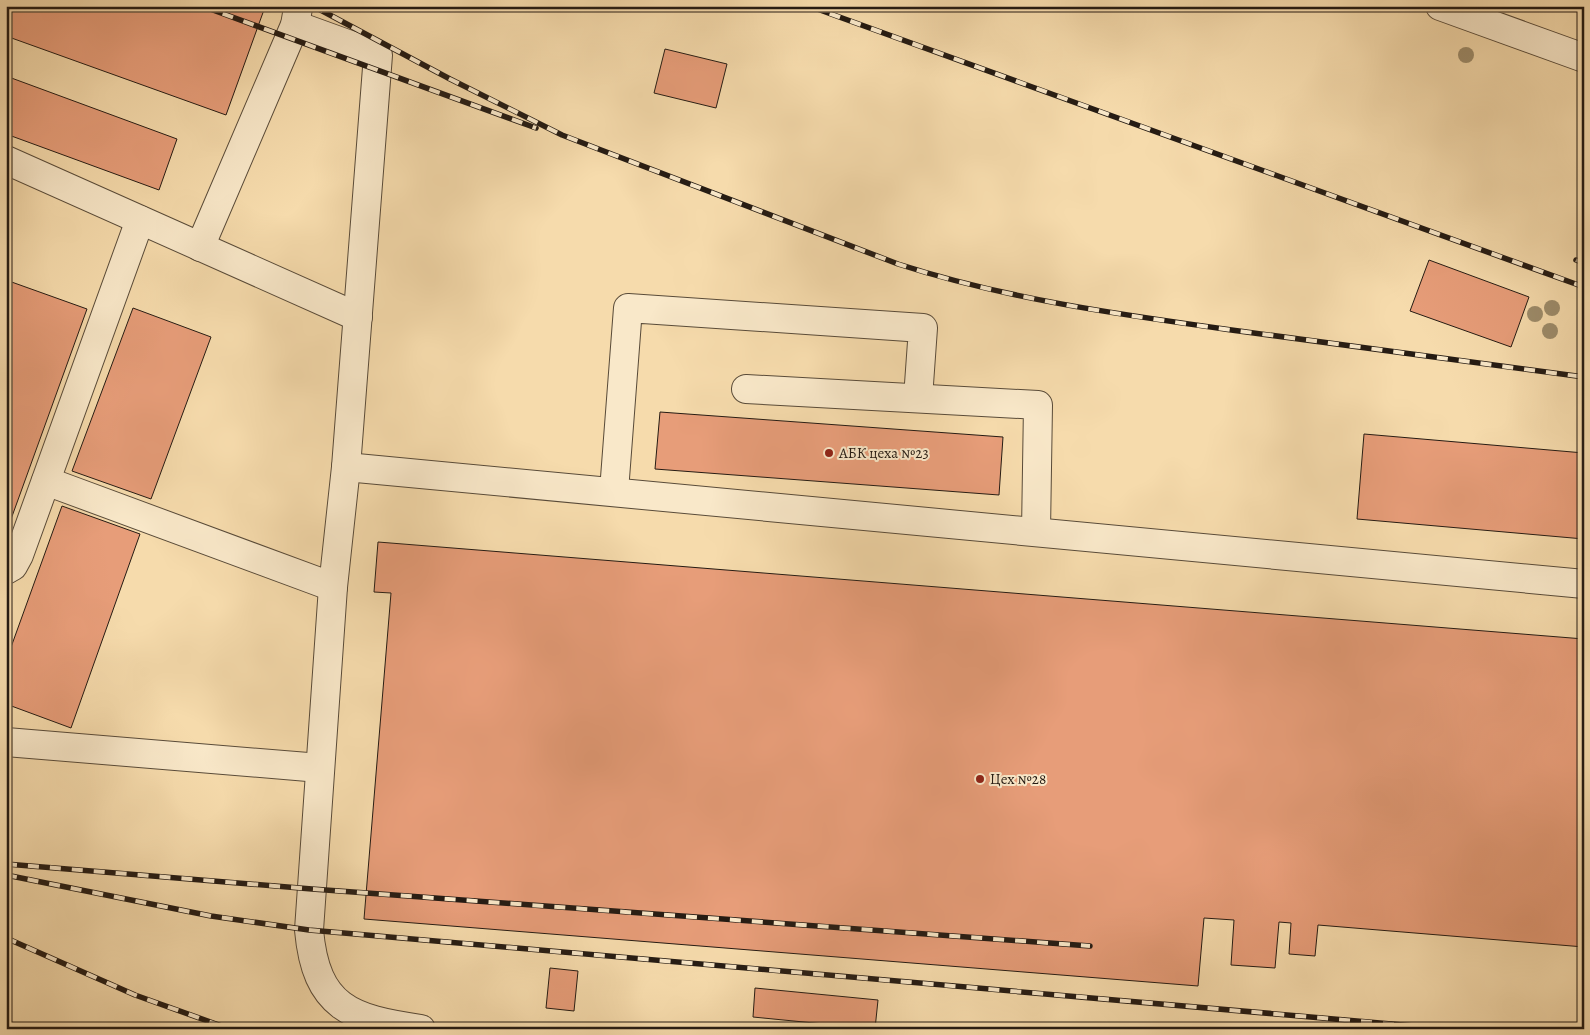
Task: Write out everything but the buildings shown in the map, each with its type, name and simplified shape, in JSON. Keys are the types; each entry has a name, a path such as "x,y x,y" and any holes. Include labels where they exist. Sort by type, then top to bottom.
{"street":[{"path":"1440,6 1584,58"},
{"path":"200,247 297,16 378,55 346,467 333,588 309,930 311,955 323,985 333,998 364,1018 383,1026 422,1029"},
{"path":"6,160 358,317"},
{"path":"6,570 13,566 19,555 140,220"},
{"path":"614,491 628,308 923,328 918,398"},
{"path":"746,389 1038,405 1036,531"},
{"path":"346,467 1584,584"},
{"path":"46,481 333,588"},
{"path":"6,742 320,768"}],"railway":[{"path":"202,6 536,128"},
{"path":"313,6 450,79 562,135 898,264 940,277 1025,297 1110,312 1584,377"},
{"path":"809,6 1584,287"},
{"path":"1576,260 1584,263"},
{"path":"6,864 312,889 1090,946"},
{"path":"6,875 211,916 309,930 1449,1029"},
{"path":"6,938 135,995 230,1029"}],"place":[{"name":"АБК цеха №23","path":"829,453"},
{"name":"Цех №28","path":"980,779"}]}
